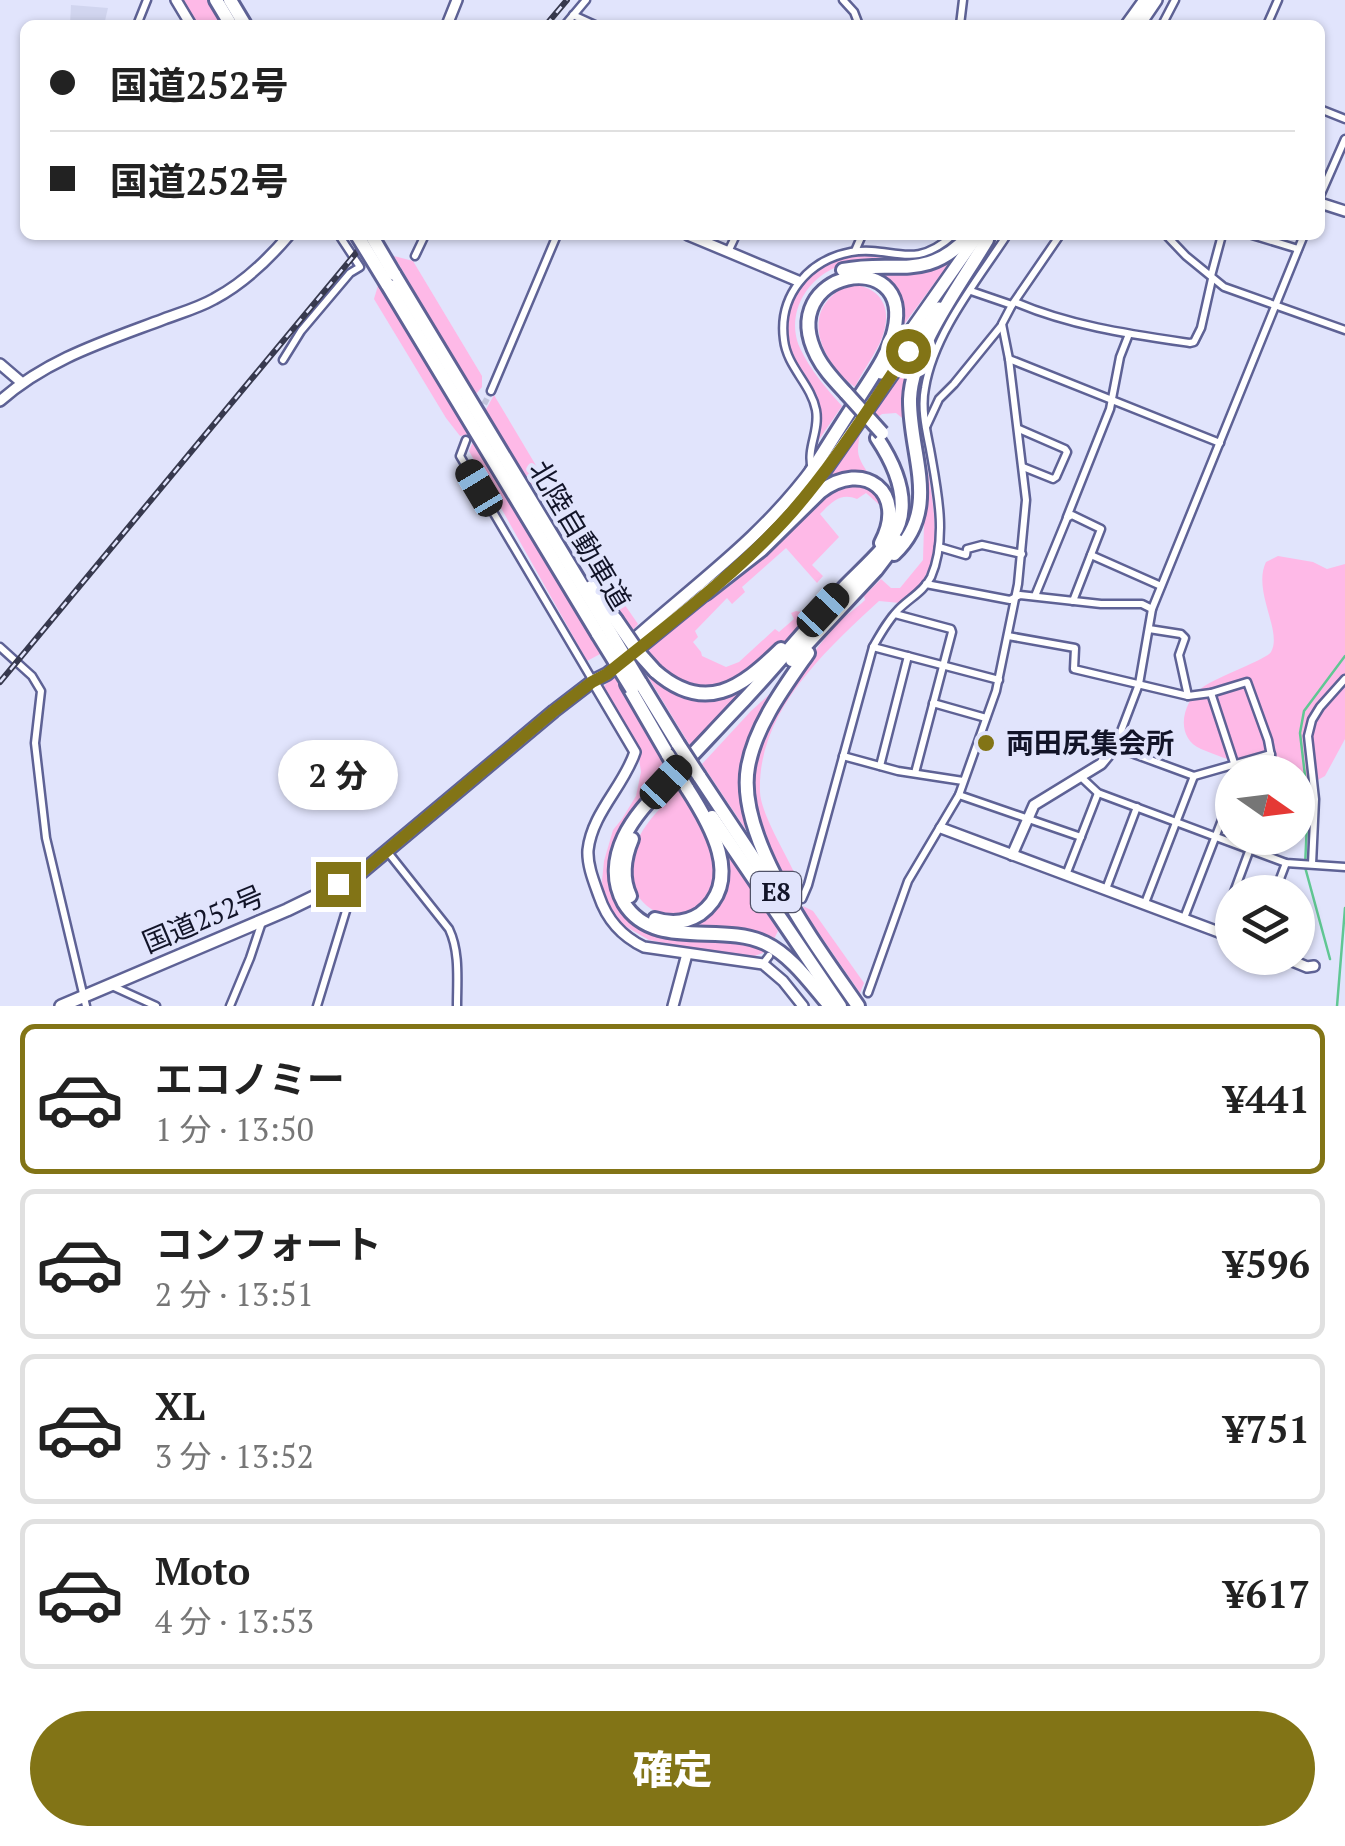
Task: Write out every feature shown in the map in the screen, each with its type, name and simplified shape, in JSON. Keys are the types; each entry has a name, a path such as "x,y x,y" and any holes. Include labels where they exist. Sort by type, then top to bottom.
{"highway":[{"name":"北陸自動車道","path":"361,240 391,279 524,490 607,627 634,687 692,783 840,1006"},
{"name":"北陸自動車道","path":"372,240 391,279 607,627 621,672 634,687"},
{"path":"692,783 722,864 720,883 713,900 695,917 663,922 640,909 626,887 625,860 636,832 660,800 899,538 905,523 908,505 902,472 879,436 814,365 803,338 804,312 816,288 829,277 866,267 929,264 964,240"},
{"path":"872,566 903,546 913,531 920,478 910,391 927,340 983,240"},
{"name":"国道252号","path":"592,682 638,636 755,536 812,471 983,240"},
{"name":"国道252号","path":"61,1006 85,1001 110,985 357,876 706,593 759,546 806,494 983,240"},
{"path":"812,471 893,335 896,315 892,298 881,284 866,277 842,278 828,287 810,317 810,337 816,354 843,395"},
{"path":"706,593 761,550 820,492 846,479 869,481 882,490 889,502 890,518 872,566"},
{"path":"607,627 672,684 696,693 714,694 731,689 756,672 828,614"},
{"path":"828,614 644,806 621,843 615,873 622,899 641,920 669,931 732,934 765,943 796,966 830,1006"},
{"path":"828,614 762,728 748,762 746,796 757,834 777,878 856,1006"},
{"name":"北陸自動車道","path":"692,783 856,1006"}],"street":[{"path":"569,20 586,0"},
{"path":"573,15 584,20"},
{"path":"1325,187 1345,138"},
{"path":"0,402 21,382 68,356 210,302 254,272 286,240"},
{"path":"283,360 301,332 360,266 342,240"},
{"path":"415,256 422,240"},
{"path":"491,391 556,240"},
{"path":"700,240 798,282"},
{"path":"728,252 734,240"},
{"path":"855,251 860,240"},
{"path":"812,471 808,457 817,422 815,405 787,356 784,340 786,310 798,282 818,264 855,251 916,255 931,251 946,240"},
{"path":"802,899 873,647 895,614 930,580 939,547 924,390 937,345 1004,240"},
{"path":"926,428 939,399 1002,324 1057,240"},
{"path":"1171,240 1228,290 1345,330"},
{"path":"970,291 1094,328 1194,342 1201,328 1221,240"},
{"path":"1270,240 1298,248"},
{"path":"1012,855 1034,805 1101,764 1114,747 1138,684 1152,608 1302,240"},
{"path":"868,993 908,881 959,795 999,680 1016,597 1026,500 1002,324"},
{"path":"1035,596 1112,400 1129,334"},
{"path":"1009,359 1220,443"},
{"path":"0,364 21,382"},
{"path":"1018,429 1067,452 1056,478 1023,467"},
{"path":"466,440 460,456 635,752 630,767 600,814 588,850 607,917 630,940 644,947 766,960 804,1006"},
{"path":"1067,518 1072,515 1101,529 1073,600"},
{"path":"939,547 966,555 968,549 982,545 1022,554"},
{"path":"1091,556 1161,586"},
{"path":"926,584 1010,600 1035,596 1152,608"},
{"path":"895,614 952,632 914,773"},
{"path":"1149,629 1185,638 1179,654 1188,696"},
{"path":"1008,636 1075,648 1074,669 1188,696 1211,694 1247,682 1272,754"},
{"path":"873,647 999,680"},
{"path":"0,648 32,676 42,691 34,742 46,838 85,1001"},
{"path":"880,766 908,656"},
{"path":"1312,864 1315,799 1308,736 1320,707 1345,678"},
{"path":"1211,694 1231,755"},
{"path":"933,703 986,718"},
{"path":"1114,747 1194,776 1215,772"},
{"path":"843,756 963,781"},
{"path":"1145,903 1194,776"},
{"path":"1082,777 1098,793 1215,836 1184,918"},
{"path":"1066,875 1098,793"},
{"path":"959,795 1081,837"},
{"path":"1106,889 1137,807"},
{"path":"941,828 1215,930"},
{"path":"387,850 449,928 457,960 458,1006"},
{"path":"1264,855 1286,863 1345,867"},
{"path":"1281,875 1286,863"},
{"path":"317,1006 357,876"},
{"path":"230,1006 262,920"},
{"path":"674,1006 687,954"},
{"path":"110,985 156,1006"}],"shaded area":[{"path":"183,0 209,0 221,20 194,20"},
{"path":"71,5 108,8 105,20 70,20"},
{"path":"959,250 902,327 904,308 898,294 871,273"},
{"path":"863,255 902,260 839,266 815,281 799,305 796,333 800,348 842,406 818,441 818,403 791,355 785,316 798,286 811,274 844,258"},
{"path":"394,256 413,261 482,376 482,387 475,395"},
{"path":"379,282 468,431 466,435 460,436 446,418 374,299"},
{"path":"847,284 876,293 886,317 882,338 855,387 831,362 819,329 823,307"},
{"path":"926,351 919,419 934,523 932,560 918,587 900,603 879,601 817,662 782,710 762,763 762,804 799,884 796,898 756,810 753,775 758,752 778,705 836,625 865,600 864,596 881,579 891,588 900,588 923,560 925,491 914,395"},
{"path":"908,359 906,421 896,413 878,417 873,411"},
{"path":"494,395 584,546 638,624 631,632 484,413"},
{"path":"861,429 858,454 871,478 812,491"},
{"path":"474,439 602,653 587,661 469,451"},
{"path":"863,482 877,493 883,508 866,493 857,499 836,500 820,514 839,537 812,565 823,576 817,583 786,548 742,587 745,592 732,604 727,598 695,631 698,637 693,642 702,656 726,667 739,662 775,629 779,632 794,619 791,613 801,612 803,624 746,678 724,687 697,687 672,677 642,648 731,585 827,490"},
{"path":"1278,556 1313,562 1327,569 1345,564 1345,739 1325,776 1316,781 1315,755 1217,755 1192,743 1184,728 1186,710 1196,693 1271,652 1273,633 1263,585 1266,562"},
{"path":"639,662 697,697 720,697 741,688 747,691 692,749"},
{"path":"614,676 669,772 648,795 612,869 636,924 727,936 763,948 763,953 746,959 649,940 623,925 604,897 604,861 613,830 636,796 641,772 638,751 603,687"},
{"path":"781,684 755,727 742,764 744,803 760,851 702,764"},
{"path":"679,789 708,834 716,869 712,888 701,906 685,915 668,916 639,897 631,879 632,856 643,830"},
{"path":"727,857 778,931 773,941 741,931 687,928 708,916 721,901 728,881"},
{"path":"803,906 813,911 864,983 860,993 805,913"}],"waterway":[{"path":"1330,959 1305,867 1308,801 1300,733 1304,711 1345,656"},
{"path":"1337,1006 1345,908"}],"tunnel":[{"path":"480,412 491,391"}],"railway":[{"path":"550,20 567,0"},
{"path":"0,682 367,240"}],"place":[{"name":"両田尻集会所","path":"986,743"}],"route":[{"path":"338,884 357,876 554,711 607,674 740,564 806,494 908,351"}]}
